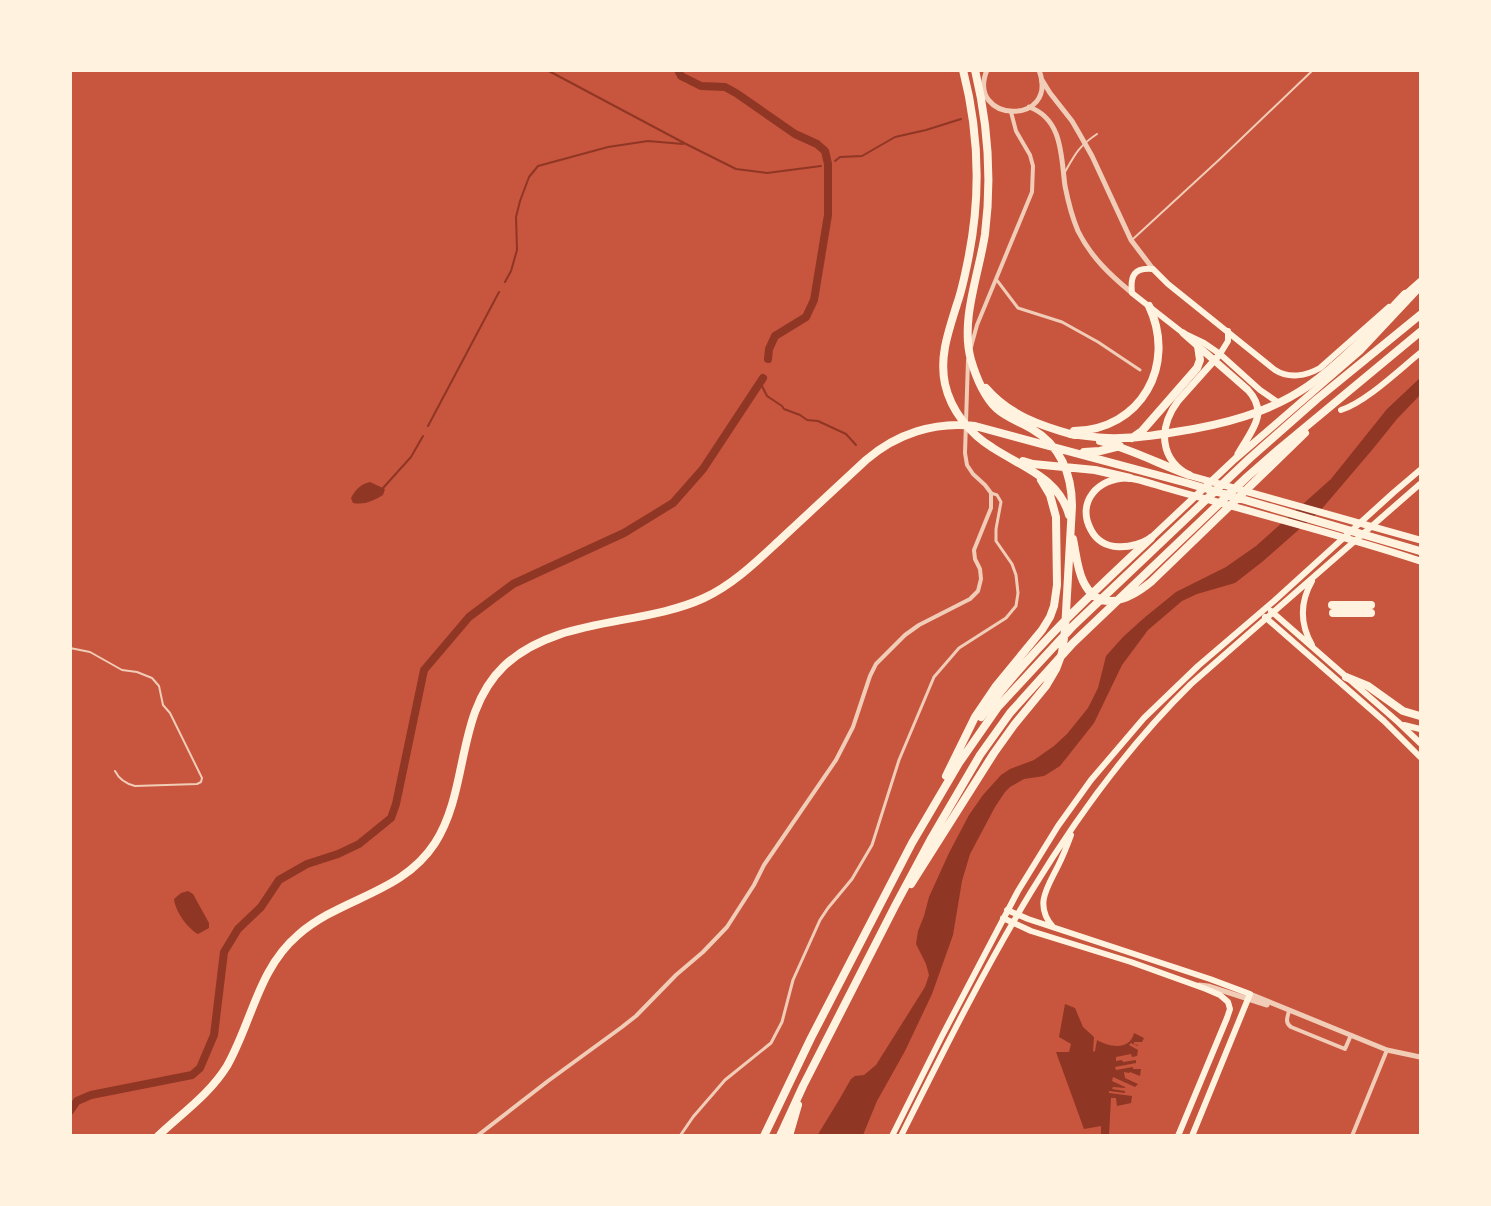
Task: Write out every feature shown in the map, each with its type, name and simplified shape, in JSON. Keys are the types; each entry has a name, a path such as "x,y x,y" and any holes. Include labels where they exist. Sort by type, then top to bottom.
{"highway":[{"path":"963,70 973,117 977,172 974,226 964,280 944,350 944,378 951,401 972,431 988,445 1034,472 1058,492 1067,508 1081,576 1090,592 1100,599 1112,601 1141,591 1328,409"},
{"path":"895,906 1007,734 1050,681 1060,658 1065,630 1072,506 1070,478 1060,457 1048,441 1005,415 987,397 977,377 969,352 968,316 981,261 988,184 983,112 975,70"},
{"path":"1063,432 1094,437 1151,436 1228,422 1275,405 1293,396 1343,358 1406,294"},
{"path":"1063,432 1105,425 1122,417 1142,398 1151,382 1159,355 1157,327 1149,306"},
{"path":"930,809 999,707 1074,625 1250,458 1317,399 1420,315"},
{"path":"780,1136 895,906 960,786 989,741 1020,701 1073,644 1221,501 1278,449 1420,332"},
{"path":"1063,449 1100,451 1116,447 1137,435 1197,368 1200,360 1198,346"},
{"path":"977,377 993,396 1008,408 1030,420 1063,432 1121,447 1190,478 1402,550 1420,551"},
{"path":"158,1136 202,1097 219,1077 232,1056 273,963 291,942 318,920 401,878 432,847 449,813 478,703 494,677 529,648 551,638 688,604 719,590 755,562 874,453 909,434 928,428 968,425 991,429 1122,466 1190,478"},
{"path":"1005,455 1033,464 1080,468 1130,478"},
{"path":"764,1136 811,1038 975,717 996,686 1038,636 1053,612 1057,585 1056,517 1050,495 1034,472"},
{"path":"964,739 992,702 1032,657 1078,608 1151,538"},
{"path":"1333,609 1371,609"},
{"path":"1347,677 1368,686 1403,711 1420,716"},
{"path":"789,1136 803,1086"}],"main road":[{"path":"1276,401 1198,346 1132,293 1132,280 1135,274 1143,269 1153,269 1168,284 1279,372 1291,376 1311,373 1320,368 1420,281"},
{"path":"1420,287 1360,351 1235,459 1151,538 1133,545 1111,546 1097,538 1088,524 1086,507 1093,492 1102,484 1130,478 1181,492 1402,550 1420,561"},
{"path":"1228,331 1228,341 1218,358 1172,410 1165,427 1164,439 1168,453 1176,465 1190,478 1420,540"},
{"path":"1183,333 1204,343 1255,399 1257,423 1235,459"},
{"path":"1341,410 1364,398 1420,353"},
{"path":"892,1136 1007,910 1074,802 1144,718 1175,687 1420,470"},
{"path":"901,1136 949,1039 1031,890 1113,771 1156,719 1210,667 1420,484"},
{"path":"1315,651 1307,637 1303,616 1305,596 1316,575"},
{"path":"1267,607 1420,744"},
{"path":"1261,612 1384,721 1420,757"},
{"path":"1398,722 1407,727 1420,729"},
{"path":"1053,928 1044,912 1043,899 1076,823"},
{"path":"1007,910 1053,928 1210,979 1250,997 1194,1135"},
{"path":"1003,918 1031,931 1198,985 1220,995 1228,1002 1230,1009 1178,1136"}],"street":[{"path":"969,70 984,89 991,103 997,108 1011,112 1018,112 1029,107 1038,98 1042,80"},
{"path":"984,89 987,70"},
{"path":"1039,70 1050,93 1085,142 1131,240 1153,269"},
{"path":"1029,107 1043,114 1054,130 1061,149 1070,207 1084,242 1104,269 1132,293"},
{"path":"477,1136 636,1016 727,927 764,865 836,760 853,727 876,664 894,645 919,625 970,599 978,591 981,579 974,550 990,508 991,493 967,465 965,452 967,368 977,325 1028,203 1034,181 1034,166 1016,131 1011,112"},
{"path":"996,279 1018,308 1062,322 1098,342 1140,370"},
{"path":"680,1136 724,1080 771,1043 782,1022 793,980 820,920 852,879 872,845 899,760 934,677 959,648 1006,618 1016,606 1018,593 1016,575 1012,564 996,542 1001,502 998,495 991,493"},
{"path":"1198,985 1250,997 1387,1050 1420,1057"},
{"path":"1289,1011 1288,1025 1345,1049 1351,1035"},
{"path":"1352,1136 1387,1050"}],"lane":[{"path":"1131,240 1221,158 1312,70"},
{"path":"1064,174 1075,153 1097,134"},
{"path":"70,648 90,651 122,670 137,672 156,681 163,705 170,713 202,778 197,784 135,786 118,776 115,771"}],"shaded area":[{"path":"1420,378 1420,395 1320,511 1235,583 1197,594 1182,601 1148,630 1122,665 1094,723 1060,766 1044,776 1024,779 1005,792 970,854 962,881 953,935 932,994 905,1051 877,1101 863,1135 817,1136 851,1079 864,1075 876,1065 925,987 929,975 916,944 918,931 929,897 949,853 969,815 983,795 1001,775 1034,760 1067,734 1088,708 1098,688 1106,656 1123,637 1176,592 1226,567 1256,546 1331,479 1387,409"},
{"path":"370,482 385,489 383,495 369,502 353,503 351,498 355,492"},
{"path":"188,891 193,894 209,923 209,928 198,934 183,919 175,904 174,899"},
{"path":"1065,1004 1075,1008 1083,1027 1094,1037 1093,1052 1097,1040 1118,1046 1128,1043 1134,1033 1144,1038 1142,1042 1134,1042 1138,1046 1131,1043 1129,1045 1138,1050 1137,1056 1132,1057 1131,1054 1116,1057 1116,1061 1136,1060 1136,1063 1115,1067 1116,1070 1133,1067 1133,1069 1141,1069 1140,1076 1124,1072 1125,1078 1138,1084 1135,1087 1113,1077 1112,1081 1125,1088 1113,1087 1112,1089 1125,1091 1125,1093 1109,1091 1109,1093 1132,1096 1131,1103 1117,1106 1116,1098 1111,1098 1109,1135 1101,1135 1101,1126 1084,1129 1056,1052 1069,1052 1071,1044 1059,1037"}],"waterway":[{"path":"547,70 736,169 767,173 821,166"},
{"path":"678,70 681,76 701,86 725,87 736,93 795,134 817,144 825,151 828,164 828,215 814,300 806,317 775,336 769,349 768,359"},
{"path":"835,161 840,157 862,156 895,137 961,119"},
{"path":"505,282 517,250 516,217 520,201 529,177 538,166 608,147 648,141 683,144"},
{"path":"428,426 499,292"},
{"path":"70,1111 77,1101 91,1095 192,1075 200,1068 214,1035 224,952 238,929 261,907 279,880 307,864 359,844 391,818 396,804 424,670 469,617 513,584 624,533 673,503 703,469 763,378"},
{"path":"760,382 767,396 784,409 846,434 856,445"},
{"path":"383,488 411,457 423,436"}]}
